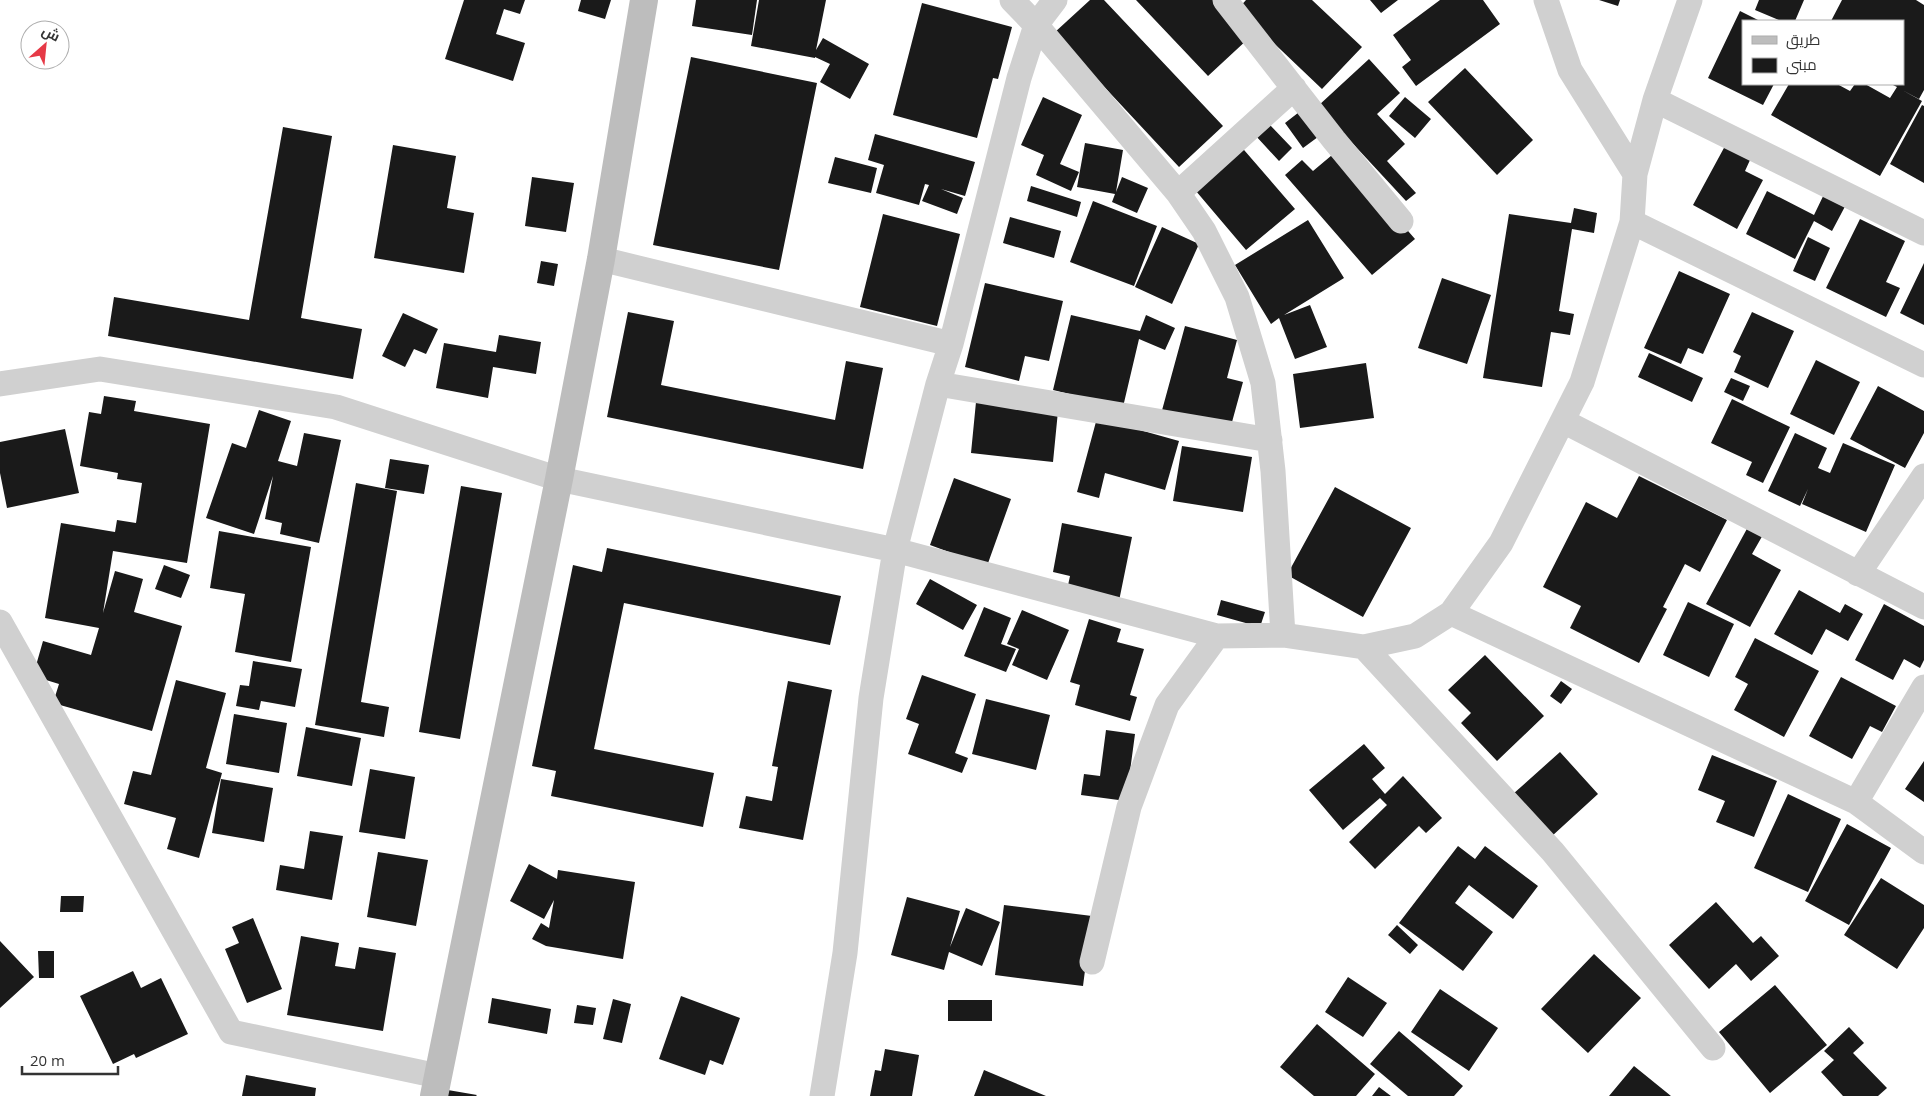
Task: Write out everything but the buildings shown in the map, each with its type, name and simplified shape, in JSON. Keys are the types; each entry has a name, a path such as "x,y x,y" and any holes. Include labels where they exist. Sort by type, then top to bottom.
{"main road":[{"path":"436,1086 559,479 601,259 644,0"}],"street":[{"path":"1012,0 1036,25 1178,193 1204,231 1237,297 1263,383 1270,440 1283,634"},
{"path":"822,1096 845,953 871,698 895,550 938,384 951,344 1018,78 1036,25 1055,0"},
{"path":"1225,0 1334,140 1401,221"},
{"path":"1546,0 1570,70 1635,174"},
{"path":"0,384 100,370 336,407 559,479 895,550 1217,636 1283,634 1364,647 1415,636 1451,613 1501,543 1582,382 1632,222 1635,174 1655,100 1690,0"},
{"path":"1178,193 1294,88"},
{"path":"1655,100 1924,234"},
{"path":"1632,222 1924,365"},
{"path":"601,259 951,344"},
{"path":"938,384 1270,440"},
{"path":"1563,421 1924,607"},
{"path":"1858,574 1924,476"},
{"path":"1451,613 1856,802 1924,852"},
{"path":"0,622 231,1032 436,1086"},
{"path":"1092,962 1129,807 1167,705 1217,636"},
{"path":"1364,647 1553,852 1713,1048"},
{"path":"1856,802 1924,687"}]}
